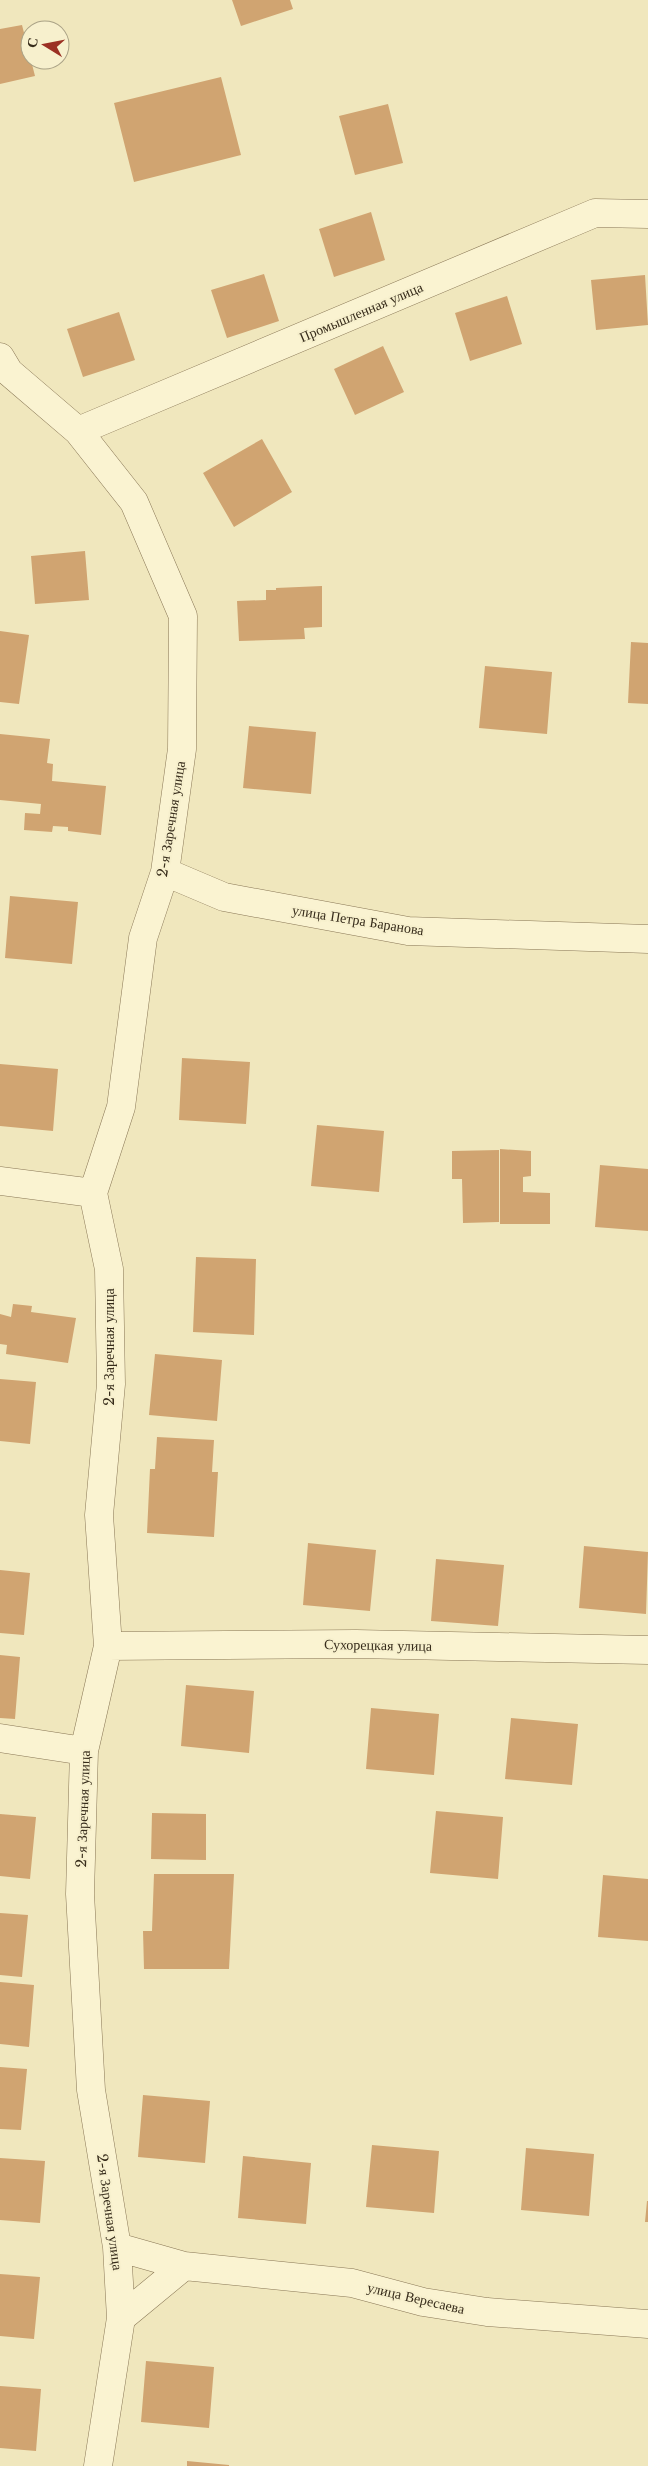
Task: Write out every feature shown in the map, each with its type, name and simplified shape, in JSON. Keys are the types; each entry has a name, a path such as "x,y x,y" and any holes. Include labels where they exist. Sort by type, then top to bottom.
{"street":[{"name":"Промышленная улица","path":"78,431 595,213 648,214"},
{"name":"2-я Заречная улица","path":"0,356 9,372 78,431 134,502 183,616 182,749 164,872 143,938 120,1107 93,1192 109,1269 111,1384 99,1515 108,1646 84,1751 80,1894 90,2090 117,2247 121,2318 98,2466"},
{"name":"улица Петра Баранова","path":"164,872 224,897 408,930 648,939"},
{"path":"0,1180 93,1192"},
{"name":"Сухорецкая улица","path":"108,1646 356,1644 648,1650"},
{"path":"0,1738 84,1751"},
{"name":"улица Вересаева","path":"117,2247 184,2266 352,2283 423,2302 487,2312 648,2324"},
{"path":"121,2318 184,2266"}],"building":[{"path":"232,0 290,0 293,9 241,26"},
{"path":"20,25 20,70 33,70 35,76 0,84 0,29"},
{"path":"221,77 241,155 134,182 114,103"},
{"path":"388,104 403,163 355,175 339,116"},
{"path":"371,212 385,260 334,277 319,229"},
{"path":"264,274 279,321 227,338 211,290"},
{"path":"645,275 648,325 596,330 591,280"},
{"path":"507,296 522,344 470,361 455,313"},
{"path":"119,312 135,360 83,377 67,329"},
{"path":"383,346 404,392 355,415 334,369"},
{"path":"262,439 292,492 234,527 203,473"},
{"path":"85,551 89,600 35,604 31,556"},
{"path":"322,586 322,627 304,628 305,639 239,641 237,601 266,600 266,590 276,590 276,588"},
{"path":"0,631 29,635 19,704 0,702"},
{"path":"631,642 648,643 648,704 628,703"},
{"path":"485,666 552,672 547,734 479,728"},
{"path":"249,726 316,732 311,794 243,788"},
{"path":"0,734 50,739 47,763 53,764 52,781 106,786 101,835 68,831 68,827 53,826 52,832 24,830 25,813 40,814 41,804 0,800"},
{"path":"10,896 78,902 72,964 5,958"},
{"path":"182,1058 250,1062 246,1124 179,1120"},
{"path":"0,1064 58,1069 53,1131 0,1126"},
{"path":"317,1125 384,1131 379,1192 311,1186"},
{"path":"500,1149 531,1151 531,1176 523,1177 523,1192 550,1193 550,1224 500,1224"},
{"path":"499,1150 499,1222 463,1223 462,1179 452,1179 452,1151"},
{"path":"600,1165 648,1169 648,1231 595,1227"},
{"path":"196,1257 256,1259 254,1335 193,1332"},
{"path":"13,1304 32,1306 31,1312 76,1318 68,1363 6,1354 7,1345 0,1344 0,1314 11,1317"},
{"path":"155,1354 222,1360 217,1421 149,1415"},
{"path":"0,1379 36,1382 30,1444 0,1441"},
{"path":"157,1437 214,1440 212,1472 218,1472 214,1537 147,1533 150,1469 155,1469"},
{"path":"308,1543 376,1550 370,1611 303,1605"},
{"path":"584,1546 648,1552 646,1614 579,1608"},
{"path":"436,1559 504,1565 498,1626 431,1621"},
{"path":"0,1570 30,1573 24,1635 0,1633"},
{"path":"0,1655 20,1657 15,1719 0,1718"},
{"path":"186,1685 254,1691 249,1753 181,1746"},
{"path":"371,1708 439,1714 434,1775 366,1769"},
{"path":"511,1718 578,1724 572,1785 505,1779"},
{"path":"436,1811 503,1817 498,1879 430,1873"},
{"path":"152,1813 206,1814 206,1860 151,1859"},
{"path":"0,1814 36,1817 30,1879 0,1876"},
{"path":"154,1874 234,1874 229,1969 144,1969 143,1931 152,1931"},
{"path":"603,1875 648,1879 648,1941 598,1937"},
{"path":"0,1913 28,1915 22,1977 0,1975"},
{"path":"0,1982 34,1985 29,2047 0,2044"},
{"path":"0,2067 27,2069 21,2130 0,2129"},
{"path":"143,2095 210,2101 205,2163 138,2157"},
{"path":"372,2145 439,2151 434,2213 366,2207"},
{"path":"526,2148 594,2154 589,2216 521,2210"},
{"path":"243,2156 311,2163 306,2224 238,2218"},
{"path":"0,2158 45,2161 40,2223 0,2220"},
{"path":"647,2201 648,2222 645,2222"},
{"path":"0,2274 40,2277 34,2339 0,2336"},
{"path":"146,2361 214,2367 209,2428 141,2422"},
{"path":"0,2386 41,2389 36,2451 0,2448"},
{"path":"187,2461 229,2465 229,2466 187,2466"}]}
